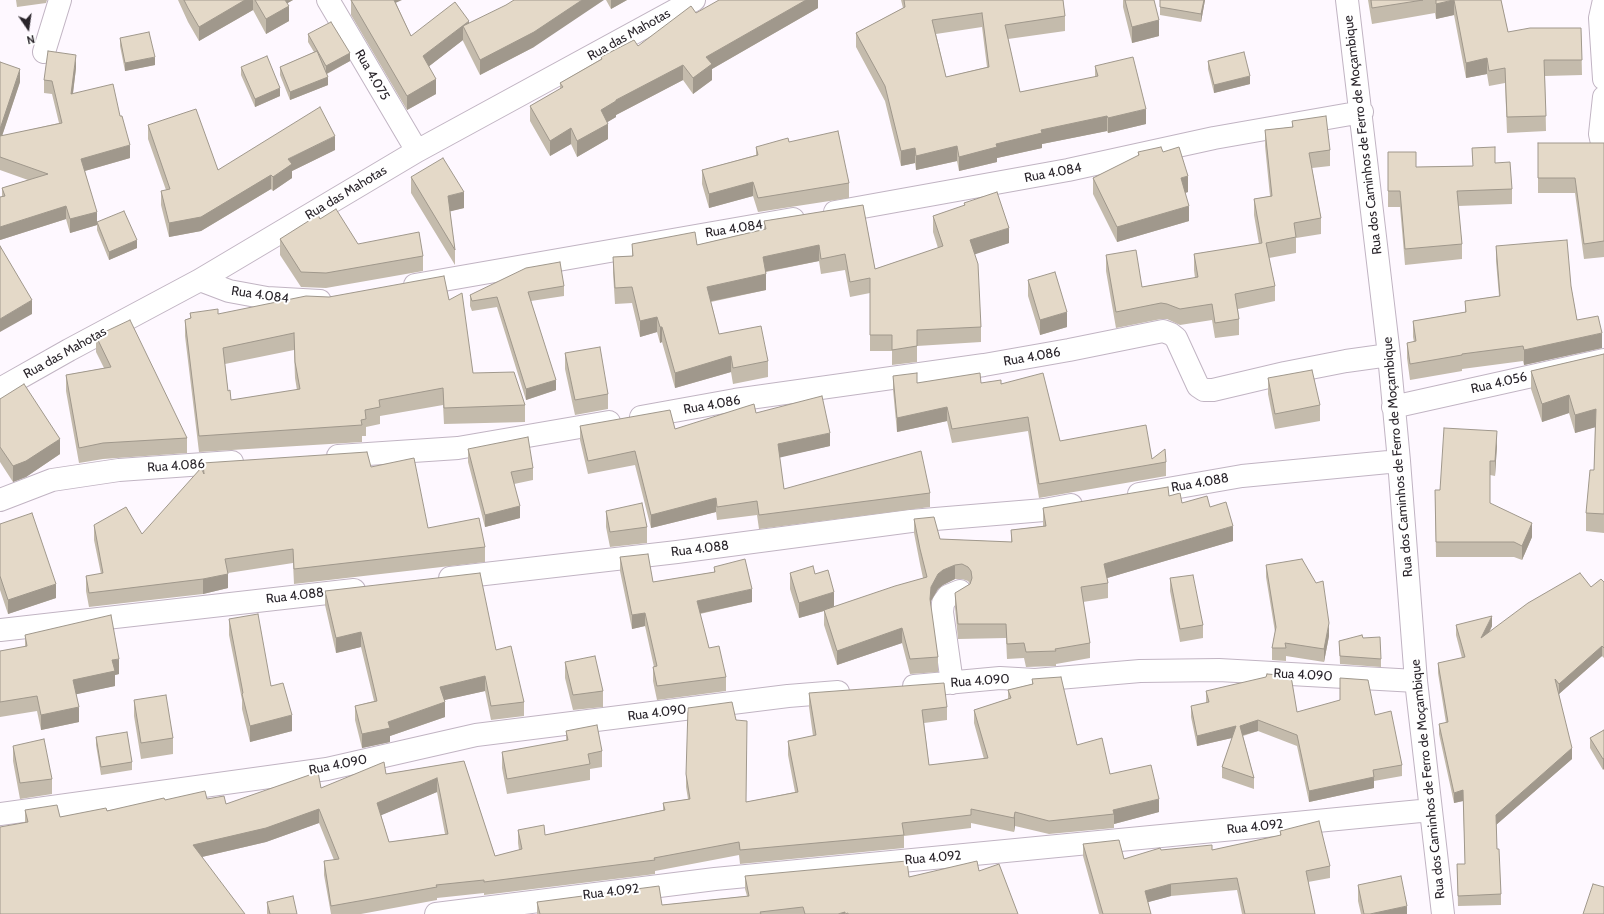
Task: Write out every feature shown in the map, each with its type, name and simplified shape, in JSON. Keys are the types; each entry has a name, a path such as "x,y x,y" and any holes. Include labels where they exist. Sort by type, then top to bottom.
{"street":[{"path":"44,52 60,0"},
{"name":"Rua 4.075","path":"328,0 416,151"},
{"name":"Rua das Mahotas","path":"0,389 69,350 200,280 416,151 694,0"},
{"name":"Rua dos Caminhos de Ferro de Moçambique","path":"1347,0 1362,112 1389,355 1416,681 1443,914"},
{"path":"1604,0 1600,18 1604,79"},
{"path":"1604,97 1600,134 1602,143 1604,144"},
{"name":"Rua 4.084","path":"397,288 690,236 888,203 1068,170 1214,138 1362,112"},
{"name":"Rua 4.084","path":"200,280 229,291 267,298 327,301 342,298"},
{"name":"Rua 4.086","path":"319,457 458,448 735,400 984,365 1163,332 1171,334 1176,338 1198,386 1204,390 1213,390 1285,373 1346,361 1389,355"},
{"name":"Rua 4.056","path":"1394,407 1604,360"},
{"name":"Rua 4.086","path":"0,500 52,480 119,470 250,461"},
{"name":"Rua 4.088","path":"1120,497 1242,476 1399,462"},
{"name":"Rua 4.088","path":"428,581 677,552 911,521 1044,510 1090,502"},
{"name":"Rua 4.088","path":"0,630 375,587"},
{"path":"952,684 942,608 943,603 948,596 960,591"},
{"name":"Rua 4.090","path":"896,688 952,684 1000,678 1035,680 1140,671 1219,670 1416,681"},
{"name":"Rua 4.090","path":"0,814 327,769 476,736 788,696 857,691"},
{"name":"Rua 4.092","path":"436,914 715,879 1431,810"}],"building":[{"path":"184,0 245,0 199,27"},
{"path":"255,0 285,0 289,6 266,19"},
{"path":"351,0 394,0 411,36 455,2 469,21 423,56 436,79 407,96"},
{"path":"514,0 582,0 534,32 480,60 463,26"},
{"path":"719,0 806,0 706,57 712,64 693,78 683,65 616,100 601,110 608,124 577,141 571,128 550,141 530,106 563,87 560,83 602,59 601,57 634,40 638,46 691,6 696,13"},
{"path":"904,0 1063,0 1065,16 1005,25 1020,92 1098,76 1095,66 1133,57 1146,109 1108,118 1107,116 1041,130 1042,133 996,144 997,147 959,157 957,146 916,156 915,148 901,151 885,86 856,33 905,7","holes":["982,13 989,67 946,77 932,20"]},
{"path":"1125,0 1154,0 1159,20 1132,27"},
{"path":"1160,0 1204,0 1201,14 1160,7"},
{"path":"1371,0 1423,0 1372,8"},
{"path":"1436,0 1453,0 1436,4"},
{"path":"1454,0 1501,0 1508,32 1530,28 1581,28 1582,60 1544,60 1546,116 1507,117 1505,68 1489,71 1487,58 1466,63"},
{"path":"331,22 350,53 326,66 308,34"},
{"path":"149,32 155,57 125,63 120,38"},
{"path":"48,51 76,55 71,94 113,84 120,116 122,116 130,145 81,159 97,212 70,219 66,206 0,227 0,197 5,196 2,188 48,174 0,157 0,136 62,123 52,81 44,80"},
{"path":"317,51 328,77 290,92 280,67"},
{"path":"1244,52 1250,76 1214,85 1208,61"},
{"path":"267,56 280,88 255,99 241,67"},
{"path":"0,62 20,69 0,129"},
{"path":"320,107 335,136 288,159 292,164 273,177 271,175 201,217 169,223 161,191 170,189 148,125 196,109 218,170"},
{"path":"1326,116 1330,150 1309,153 1321,218 1294,223 1296,237 1266,243 1275,286 1235,294 1239,319 1215,323 1212,304 1180,309 1161,303 1116,312 1106,255 1136,250 1142,287 1198,277 1194,254 1262,243 1254,199 1272,196 1265,130 1293,127 1292,121"},
{"path":"838,131 849,183 758,198 753,182 709,194 702,170 758,155 756,147 788,138 789,142"},
{"path":"1538,143 1604,143 1604,241 1584,244 1575,178 1538,178"},
{"path":"1161,147 1163,152 1179,147 1188,176 1181,178 1189,206 1117,227 1093,178 1139,155 1138,152"},
{"path":"1495,147 1495,163 1510,162 1512,189 1457,191 1462,244 1405,249 1400,191 1388,191 1388,152 1416,152 1416,167 1473,166 1472,148"},
{"path":"443,158 464,192 448,196 455,250 411,177"},
{"path":"997,192 1009,228 970,240 978,264 981,327 917,330 917,346 892,350 892,335 870,335 870,278 850,282 845,254 821,259 819,245 763,257 766,274 707,287 719,334 761,326 768,361 733,368 731,356 675,373 662,327 660,327 657,317 640,321 632,287 615,288 613,257 633,256 632,244 695,232 697,245 766,229 764,221 863,205 875,269 943,246 933,216 965,205 964,203"},
{"path":"336,209 358,244 419,232 423,256 326,273 301,272 280,239 318,215 320,219"},
{"path":"124,211 137,240 109,252 97,222"},
{"path":"1567,240 1571,286 1577,320 1598,316 1602,333 1524,350 1523,346 1462,354 1410,364 1407,343 1416,341 1413,321 1466,312 1465,301 1500,296 1496,246"},
{"path":"0,246 32,300 0,319"},
{"path":"560,262 564,286 528,292 556,380 526,389 497,297 472,301 470,295 526,268"},
{"path":"1055,272 1067,312 1040,320 1028,280"},
{"path":"444,276 449,300 462,293 473,373 514,372 525,405 444,408 443,388 379,400 380,407 365,410 366,419 361,420 362,425 199,436 185,320 191,318 190,313 218,309 218,314 306,296 329,297","holes":["294,333 295,362 300,389 231,400 230,390 228,391 223,348"]},
{"path":"130,320 187,438 103,443 79,448 66,375 111,367 96,336"},
{"path":"600,347 608,394 575,400 565,353"},
{"path":"1604,354 1604,514 1586,513 1590,470 1594,470 1596,409 1575,415 1569,395 1542,404 1531,371"},
{"path":"1312,370 1320,405 1275,414 1268,378"},
{"path":"917,373 917,383 980,373 981,383 1001,380 1001,384 1043,373 1060,441 1146,425 1152,459 1165,449 1166,462 1039,484 1028,417 952,429 947,407 897,418 893,376"},
{"path":"24,384 60,439 26,461 13,466 0,447 0,399"},
{"path":"822,396 830,433 778,444 784,489 921,451 930,493 759,515 757,501 717,507 716,498 651,515 635,451 588,461 580,426 670,410 675,429 754,404 756,413"},
{"path":"1444,428 1497,431 1495,461 1490,461 1490,503 1532,523 1522,546 1514,542 1436,542 1435,490 1440,490"},
{"path":"528,437 533,468 511,472 520,506 485,515 468,449"},
{"path":"367,452 371,467 414,458 428,528 479,518 485,547 294,569 293,549 225,559 228,574 203,579 89,593 86,576 103,573 94,525 126,507 142,534 201,468 204,474 203,463"},
{"path":"1168,487 1169,496 1180,493 1182,503 1207,496 1210,507 1226,502 1233,526 1104,564 1108,583 1081,587 1090,643 1055,649 1056,651 1026,652 1024,643 1007,644 1006,624 958,624 955,593 970,584 972,578 971,571 968,567 962,564 943,570 938,574 931,587 930,599 938,657 910,659 902,628 837,651 824,610 927,577 914,519 934,517 940,539 1012,542 1011,530 1046,526 1043,508"},
{"path":"642,503 647,527 610,532 606,511"},
{"path":"32,513 56,584 8,600 0,576 0,524"},
{"path":"648,554 653,582 715,572 714,567 745,559 752,589 697,601 709,648 719,646 726,677 657,686 653,667 657,666 645,613 632,615 620,557"},
{"path":"1302,559 1316,583 1323,581 1329,623 1324,649 1285,643 1286,648 1272,648 1276,627 1266,565"},
{"path":"813,566 815,574 828,570 834,592 799,603 790,573"},
{"path":"480,573 496,650 511,646 524,702 491,706 485,676 440,687 445,702 388,722 390,728 362,734 355,706 377,701 361,632 336,638 325,591"},
{"path":"1580,573 1591,587 1601,579 1604,582 1604,648 1602,646 1559,684 1555,679 1572,748 1496,815 1501,894 1458,896 1457,864 1465,864 1463,790 1454,793 1439,724 1448,722 1438,663 1465,657 1456,625 1492,616 1481,638 1528,603"},
{"path":"1193,575 1203,625 1180,629 1170,578"},
{"path":"258,614 271,686 283,683 292,715 250,726 242,694 229,619"},
{"path":"111,615 119,659 112,660 115,671 73,680 79,707 41,715 37,696 0,702 0,651 27,646 25,635"},
{"path":"1362,635 1363,638 1380,637 1381,659 1340,656 1339,641"},
{"path":"595,656 603,691 573,695 565,662"},
{"path":"1267,674 1291,676 1297,712 1340,700 1340,678 1368,680 1375,715 1391,711 1402,765 1373,770 1374,777 1309,791 1297,735 1258,720 1240,726 1254,778 1222,767 1236,726 1197,736 1191,706 1209,702 1206,691 1266,677"},
{"path":"1061,677 1077,745 1102,738 1110,774 1151,765 1159,799 1113,810 1114,814 1049,821 1015,812 1014,818 971,809 971,815 902,823 904,835 740,850 739,842 654,858 655,860 484,882 484,880 436,885 437,887 331,906 324,861 339,859 319,809 266,828 193,845 245,914 0,914 0,827 28,822 25,810 57,805 60,817 106,808 107,811 164,798 165,800 205,791 207,799 224,796 226,804 318,772 321,788 384,762 386,774 464,761 495,856 522,849 518,830 544,825 545,835 665,810 663,803 690,799 686,774 688,708 732,702 736,720 747,721 746,802 798,792 788,741 816,735 809,693 944,683 947,707 922,710 929,765 988,758 974,710 1011,698 1008,690 1033,684 1032,679","holes":["437,778 448,834 389,842 377,803"]},
{"path":"166,695 173,738 141,743 134,700"},
{"path":"597,725 602,751 588,754 590,764 507,779 502,752 568,740 566,731"},
{"path":"1604,730 1604,758 1603,759 1590,738"},
{"path":"127,732 132,762 101,767 96,737"},
{"path":"44,739 52,779 20,783 13,746"},
{"path":"1319,821 1330,866 1306,871 1315,914 1245,914 1237,878 1171,884 1145,891 1151,914 1103,914 1083,844 1119,840 1124,859 1160,848 1161,850 1212,845 1212,850 1281,835 1280,831"},
{"path":"907,861 909,877 977,861 979,871 999,864 1018,914 845,914 845,912 838,914 805,914 803,907 760,912 761,914 540,914 537,902 659,886 662,905 749,896 745,876"},
{"path":"1401,876 1407,906 1364,914 1358,885"},
{"path":"1593,884 1604,887 1604,914 1583,914"},
{"path":"293,896 297,914 270,914 267,902"}]}
